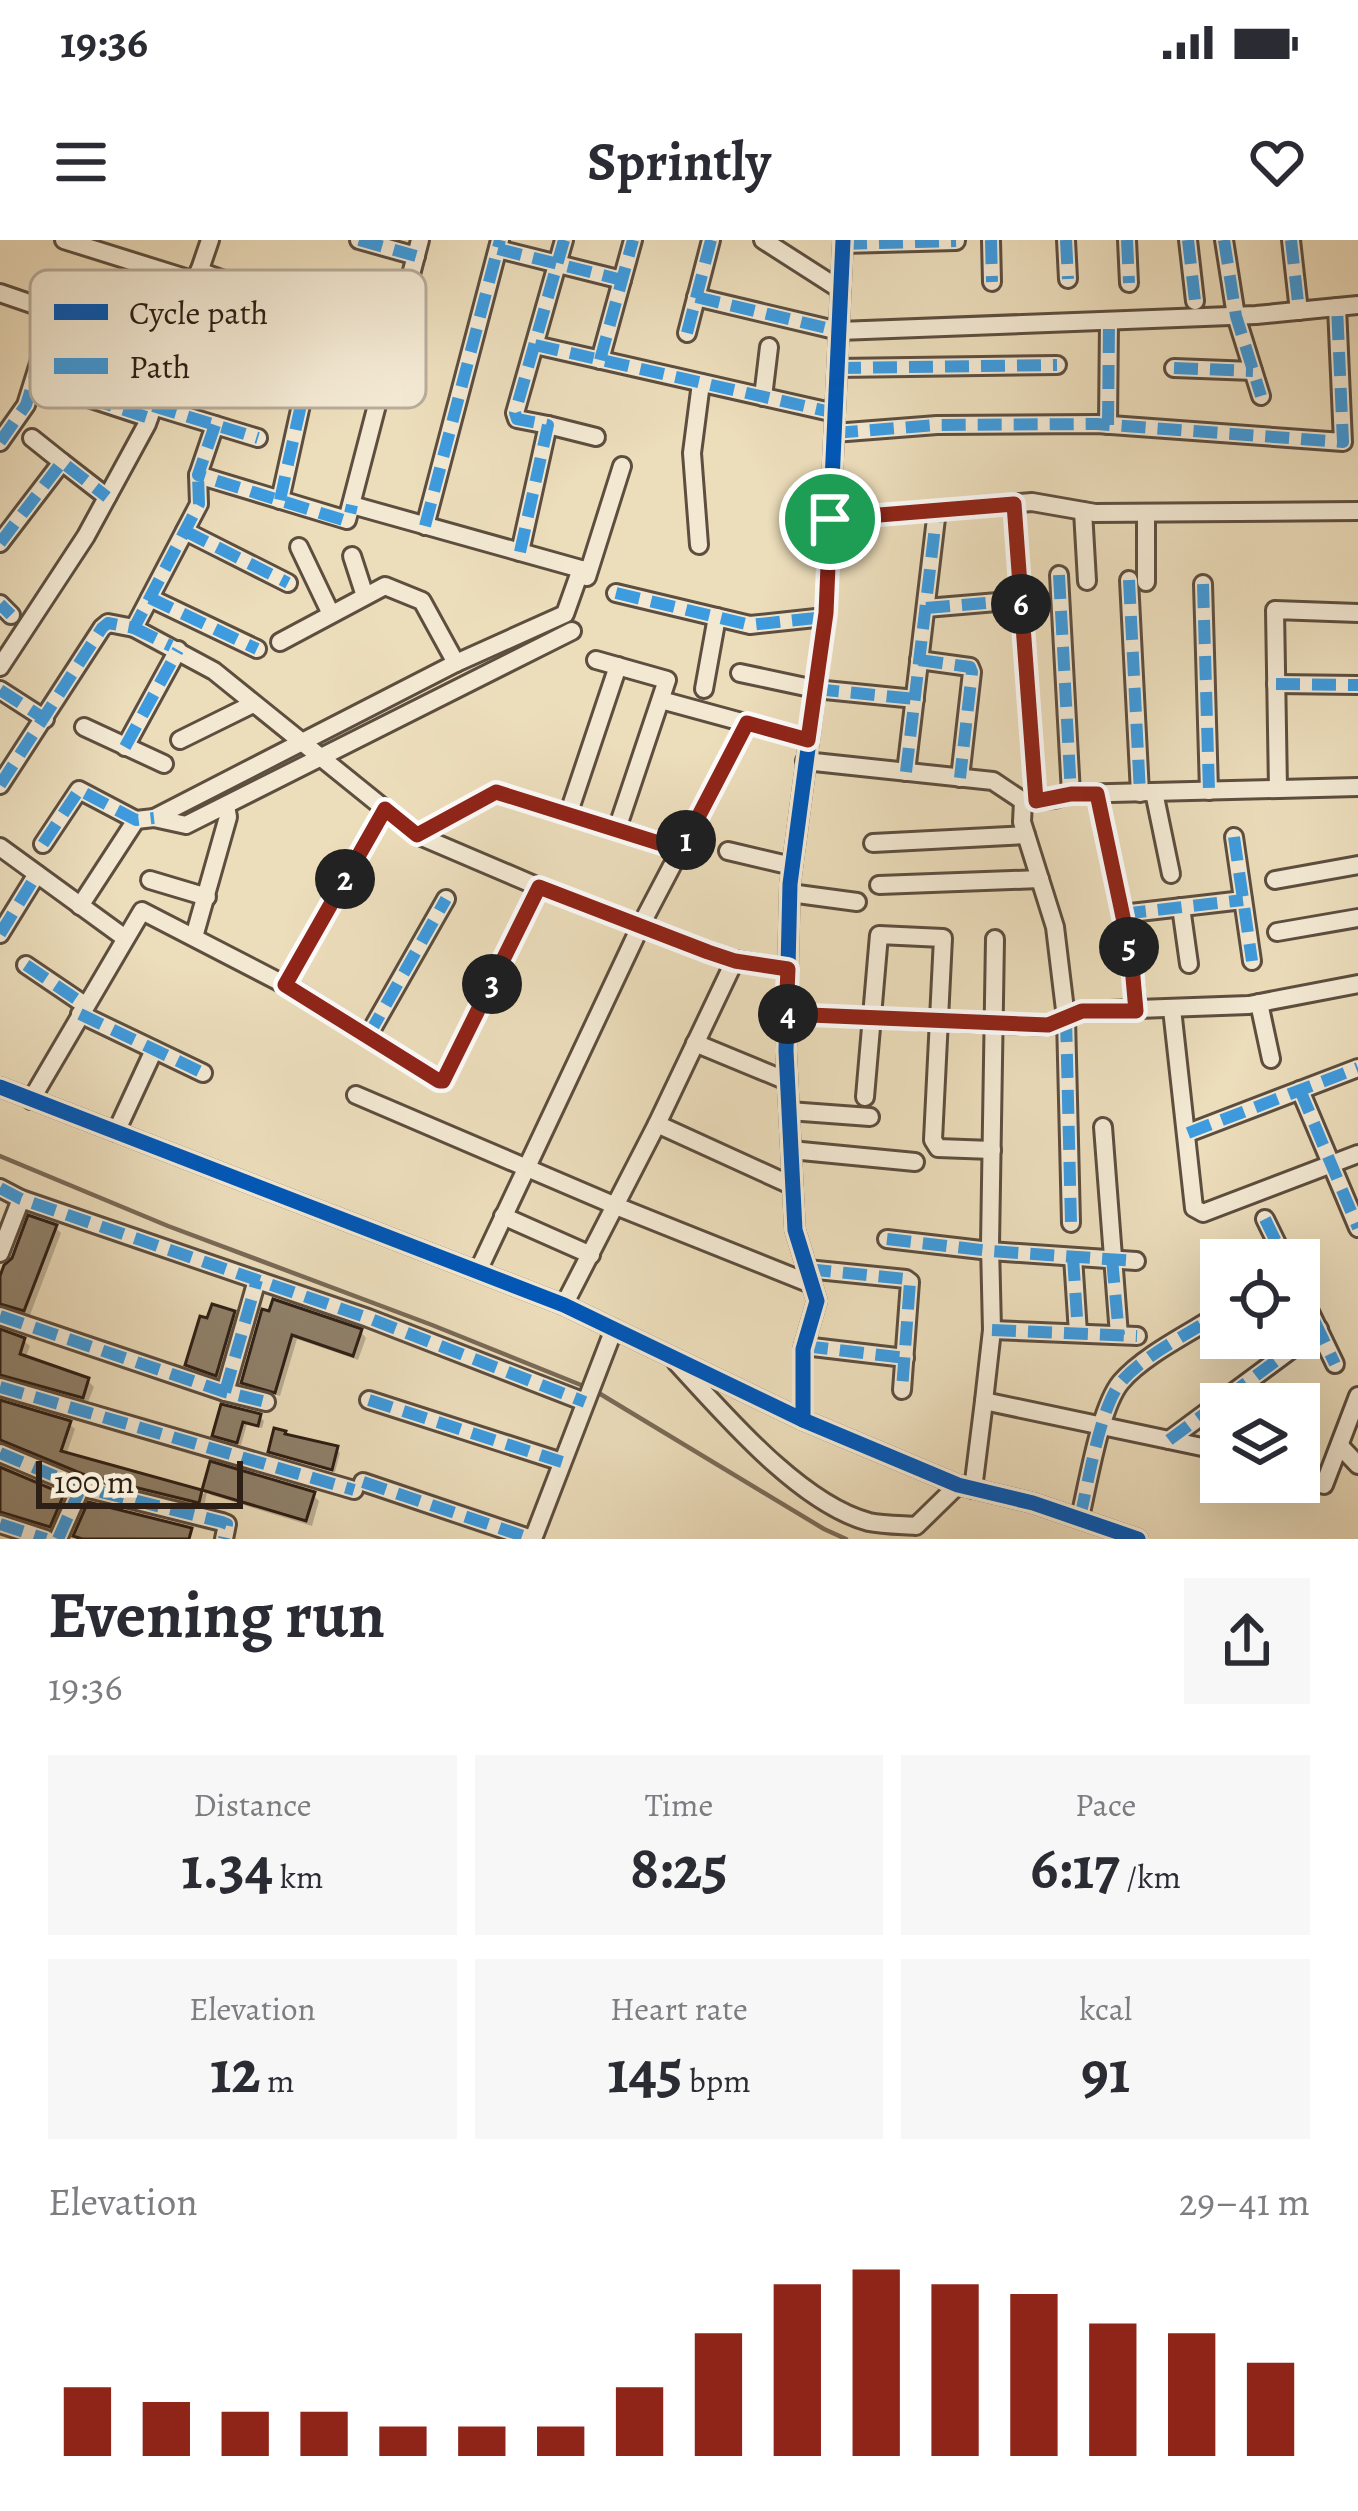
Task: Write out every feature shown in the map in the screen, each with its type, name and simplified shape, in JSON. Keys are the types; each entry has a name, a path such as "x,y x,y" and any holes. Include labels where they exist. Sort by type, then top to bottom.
{"street":[{"path":"64,240 175,270"},
{"path":"199,270 209,240"},
{"path":"359,240 418,248"},
{"path":"564,240 515,417 596,437"},
{"path":"600,360 633,240"},
{"path":"686,333 711,240"},
{"path":"763,240 842,290"},
{"path":"992,240 992,282"},
{"path":"1066,240 1068,279"},
{"path":"1127,240 1129,283"},
{"path":"1188,240 1195,301"},
{"path":"1223,240 1236,316 1261,396"},
{"path":"1291,240 1299,311"},
{"path":"803,1420 804,1346 817,1301 795,1230 786,1014 790,893 825,617 843,242 956,241"},
{"path":"425,526 499,244 622,280"},
{"path":"0,293 30,303"},
{"path":"696,297 839,331 1236,316 1358,305"},
{"path":"834,434 937,425 1108,425 1343,442 1336,307"},
{"path":"1108,321 1108,425"},
{"path":"535,345 835,413"},
{"path":"763,397 769,347"},
{"path":"837,368 1057,365"},
{"path":"1174,368 1253,371"},
{"path":"698,545 692,453 701,383"},
{"path":"0,442 30,393"},
{"path":"136,408 258,438"},
{"path":"0,667 86,536 152,408"},
{"path":"280,500 300,408"},
{"path":"198,475 344,520 349,518 376,408"},
{"path":"134,628 199,504 198,475 215,425"},
{"path":"520,552 548,425"},
{"path":"32,438 107,497"},
{"path":"0,543 62,462"},
{"path":"80,905 145,819 456,663 565,614 622,466"},
{"path":"830,519 1032,502 1083,511 1146,513 1358,512"},
{"path":"1014,504 1030,801 1022,823 1055,927 1066,1018 1071,1222"},
{"path":"352,505 585,572"},
{"path":"906,772 937,510"},
{"path":"1083,511 1087,581"},
{"path":"1146,513 1138,581 1147,793 1171,874"},
{"path":"185,531 288,583"},
{"path":"299,547 331,614"},
{"path":"352,556 365,596"},
{"path":"1059,575 1071,794"},
{"path":"1203,584 1209,791"},
{"path":"280,642 385,586 422,601 456,663"},
{"path":"616,592 750,625 825,617"},
{"path":"150,598 257,649"},
{"path":"926,608 1021,599"},
{"path":"1278,789 1275,610 1358,613"},
{"path":"704,689 717,617"},
{"path":"0,785 102,628 108,623 134,628 214,671 417,835 735,961 788,969"},
{"path":"44,844 80,790 145,819 186,825 572,632"},
{"path":"125,747 178,650"},
{"path":"596,660 667,680 617,829"},
{"path":"919,660 970,667 960,778"},
{"path":"568,815 618,666"},
{"path":"740,673 815,689 915,700"},
{"path":"1276,684 1357,691"},
{"path":"0,690 45,719"},
{"path":"661,700 808,740"},
{"path":"180,740 253,704"},
{"path":"478,1271 641,926 747,723"},
{"path":"84,727 164,764"},
{"path":"805,761 993,781 1030,801 1071,794 1358,788"},
{"path":"417,835 496,792 681,850"},
{"path":"1097,794 1131,955 1136,1011"},
{"path":"194,796 204,816"},
{"path":"194,937 228,817 226,806"},
{"path":"285,985 385,809"},
{"path":"873,843 1026,835"},
{"path":"1234,837 1252,961"},
{"path":"0,848 125,938"},
{"path":"728,851 792,866"},
{"path":"1275,880 1358,865"},
{"path":"0,934 37,874"},
{"path":"880,886 1040,879"},
{"path":"150,880 207,897"},
{"path":"31,1100 142,911 285,985 443,1081 539,887"},
{"path":"790,893 857,902"},
{"path":"368,1036 446,899"},
{"path":"1123,914 1243,900"},
{"path":"1181,907 1189,964"},
{"path":"1277,932 1358,918"},
{"path":"865,1097 879,935 944,938 934,1145 992,1150"},
{"path":"670,1357 794,1480 832,1507 917,1533 966,1487 984,1401 992,1330 995,939"},
{"path":"564,1305 735,961"},
{"path":"26,965 82,1010 203,1073"},
{"path":"786,1014 1048,1025 1082,1011 1259,1004 1358,984"},
{"path":"1259,1004 1271,1059"},
{"path":"1172,1009 1193,1208 1203,1213 1358,1154"},
{"path":"694,1043 787,1081"},
{"path":"116,1132 154,1050"},
{"path":"1188,1133 1358,1068"},
{"path":"0,1088 564,1305 803,1420 966,1487 1080,1517 1138,1539"},
{"path":"1300,1090 1358,1228"},
{"path":"356,1095 616,1206 809,1277 906,1279 910,1282 902,1390"},
{"path":"788,1111 870,1117"},
{"path":"657,1124 793,1186"},
{"path":"992,1330 1128,1335 1112,1259 1102,1127"},
{"path":"791,1150 914,1162"},
{"path":"0,1187 21,1199 589,1394"},
{"path":"0,1253 21,1199"},
{"path":"503,1216 591,1255"},
{"path":"1265,1219 1275,1239"},
{"path":"887,1240 1136,1261"},
{"path":"1073,1256 1078,1334"},
{"path":"225,1393 257,1280"},
{"path":"0,1316 225,1393 266,1402"},
{"path":"1080,1517 1114,1391 1140,1365 1200,1326"},
{"path":"0,1387 532,1539 614,1329"},
{"path":"1320,1333 1335,1364"},
{"path":"804,1346 905,1358"},
{"path":"1169,1440 1278,1359"},
{"path":"1320,1484 1324,1485 1358,1396"},
{"path":"369,1400 562,1462"},
{"path":"984,1401 1200,1447"},
{"path":"1340,1446 1358,1465"},
{"path":"0,1453 81,1487 222,1522 227,1529 224,1539"},
{"path":"60,1538 81,1487"},
{"path":"0,1524 46,1539"}],"building":[{"path":"28,1215 57,1225 24,1311 0,1304 0,1276"},
{"path":"273,1299 362,1329 353,1356 292,1335 275,1393 241,1383 262,1309 269,1311"},
{"path":"212,1304 235,1311 216,1376 185,1365 200,1316 207,1318"},
{"path":"0,1329 25,1338 20,1354 89,1378 83,1398 0,1375"},
{"path":"0,1400 71,1421 61,1451 202,1490 199,1503 85,1475 0,1440"},
{"path":"221,1404 261,1414 258,1426 243,1422 237,1443 212,1436"},
{"path":"274,1428 338,1446 332,1470 268,1452"},
{"path":"210,1461 315,1492 306,1521 202,1490"},
{"path":"0,1467 64,1494 50,1527 0,1512"},
{"path":"88,1502 192,1528 189,1539 73,1536"}],"waterway":[{"path":"0,1156 586,1387"},
{"path":"597,1392 846,1539"}],"marked path":[{"path":"359,240 416,256"},
{"path":"425,526 500,240"},
{"path":"520,552 548,425 517,419 515,413 564,240"},
{"path":"600,360 633,240"},
{"path":"687,333 711,240"},
{"path":"991,240 992,282"},
{"path":"1066,240 1068,279"},
{"path":"1127,240 1129,283"},
{"path":"1188,240 1195,301"},
{"path":"1224,240 1236,316 1261,396"},
{"path":"1291,240 1299,311"},
{"path":"843,244 956,241"},
{"path":"498,249 622,280"},
{"path":"696,297 839,331"},
{"path":"834,433 937,425 1097,424 1343,442 1337,307"},
{"path":"1108,425 1109,321"},
{"path":"535,345 835,413"},
{"path":"837,368 1057,365"},
{"path":"1174,368 1253,371"},
{"path":"0,442 30,392"},
{"path":"119,408 149,418"},
{"path":"160,408 258,438"},
{"path":"280,500 300,408"},
{"path":"215,425 198,475 343,520 349,518 352,505"},
{"path":"0,543 62,462 107,497"},
{"path":"0,785 102,628 108,623 134,628 199,504 198,475"},
{"path":"1014,504 1036,801"},
{"path":"906,772 937,510"},
{"path":"185,531 288,583"},
{"path":"1059,575 1071,794"},
{"path":"1129,580 1140,793"},
{"path":"1203,584 1209,791"},
{"path":"616,593 750,625 825,617"},
{"path":"150,598 257,649"},
{"path":"926,608 1021,600"},
{"path":"0,604 11,615"},
{"path":"134,628 171,646"},
{"path":"125,747 178,650"},
{"path":"919,660 970,667 972,672 960,778"},
{"path":"1276,684 1358,685"},
{"path":"815,689 915,699"},
{"path":"0,690 45,719"},
{"path":"43,844 79,790 136,820 154,818"},
{"path":"1097,794 1131,955 1137,1011"},
{"path":"1234,837 1252,961"},
{"path":"0,934 37,874"},
{"path":"368,1036 446,899"},
{"path":"1122,914 1243,900"},
{"path":"26,965 85,1005"},
{"path":"80,1014 203,1073"},
{"path":"1066,1018 1071,1223"},
{"path":"1188,1133 1358,1068"},
{"path":"1300,1090 1358,1228"},
{"path":"0,1188 368,1318 585,1402"},
{"path":"1265,1219 1275,1239"},
{"path":"887,1239 1136,1261"},
{"path":"1073,1257 1078,1333"},
{"path":"1112,1259 1119,1335"},
{"path":"807,1269 910,1282 902,1390"},
{"path":"225,1392 257,1280"},
{"path":"0,1316 266,1402"},
{"path":"1080,1517 1101,1427 1121,1382 1200,1326"},
{"path":"992,1330 1137,1336"},
{"path":"1320,1333 1335,1364"},
{"path":"804,1346 905,1358"},
{"path":"1169,1440 1278,1359"},
{"path":"0,1387 354,1490"},
{"path":"369,1400 562,1462"},
{"path":"0,1453 81,1487 222,1522 227,1524 224,1539"},
{"path":"363,1482 532,1539"},
{"path":"58,1539 81,1487"},
{"path":"0,1524 46,1539"}],"cycle path":[{"path":"803,1420 803,1349 817,1301 795,1230 786,1051 790,884 826,613 843,240"},
{"path":"0,1087 564,1305 803,1420 958,1485 1033,1503 1138,1539"}],"route":[{"path":"1014,504 1036,801 1097,794 1131,955 1136,1011 1082,1011 1048,1025 786,1014 788,969 735,961 539,887 443,1081 285,985 385,809 417,835 496,792 681,850 747,723 808,740 826,613 830,519 1014,504"}]}
